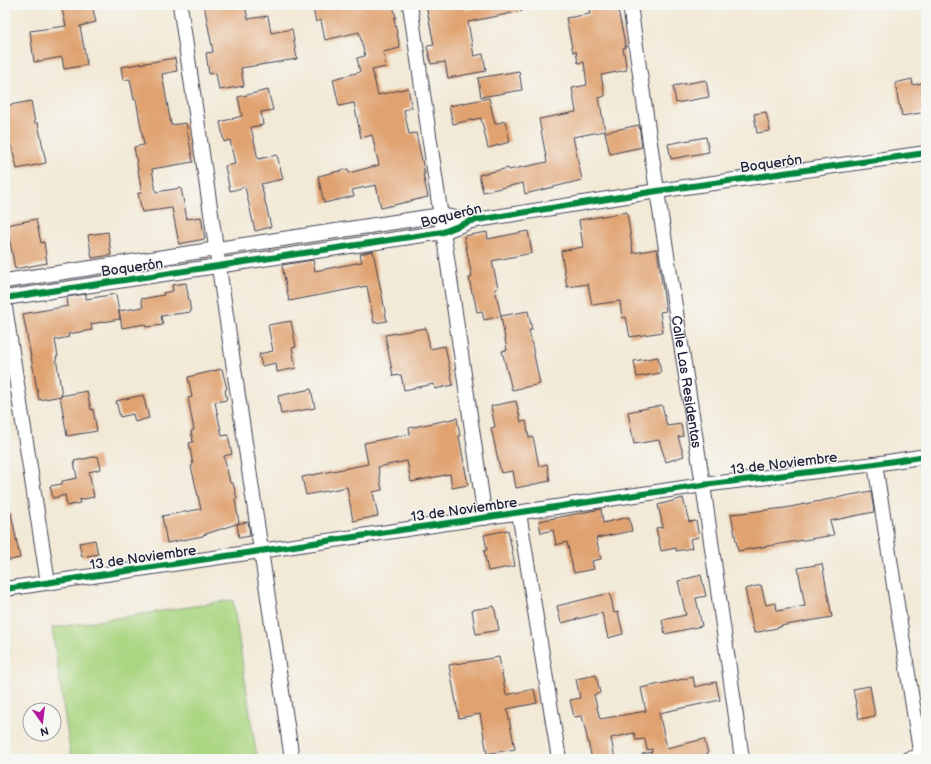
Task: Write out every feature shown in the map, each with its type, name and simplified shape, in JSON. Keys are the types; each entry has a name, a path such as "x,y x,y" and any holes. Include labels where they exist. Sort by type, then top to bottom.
{"street":[{"path":"180,5 292,759"},
{"path":"410,5 485,518"},
{"name":"Calle Las Residentas","path":"630,5 657,191 703,485 742,759"},
{"name":"Boquerón","path":"5,298 443,232 471,221 657,191 926,153"},
{"name":"Boquerón","path":"5,281 441,215 471,221"},
{"path":"5,307 48,583"},
{"name":"13 de Noviembre","path":"5,589 703,485 875,464 926,456"},
{"path":"875,464 918,757"},
{"path":"518,513 559,759"}],"green space":[{"path":"233,600 257,759 71,759 52,628"}],"building":[{"path":"61,5 92,5 96,22 80,26 87,65 64,69 62,57 34,62 30,31 66,26"},
{"path":"204,5 245,5 248,19 268,16 271,33 292,29 297,59 241,68 244,86 219,90 216,73 209,74 206,53 213,52"},
{"path":"312,5 393,5 400,48 383,52 386,67 372,70 378,95 408,88 412,108 404,110 409,134 416,133 425,174 423,174 428,197 381,208 376,185 352,190 354,196 324,203 318,176 348,169 349,173 379,165 372,135 361,138 354,103 339,106 333,79 360,72 357,58 365,56 359,32 325,40 321,20 316,22"},
{"path":"426,5 464,5 465,10 488,5 521,5 522,11 468,22 474,56 483,54 486,71 448,78 445,62 431,64 427,46 434,45"},
{"path":"588,5 617,5 626,48 623,48 627,70 601,75 605,96 599,98 605,131 573,137 582,180 525,194 523,183 483,192 479,175 508,168 509,170 547,162 539,119 576,112 572,88 587,85 584,62 578,63 576,51 573,52 566,18 590,14"},
{"path":"175,58 177,71 162,74 171,125 186,123 193,162 152,169 156,192 181,188 187,219 201,217 205,239 179,244 172,208 142,212 138,193 142,193 134,147 144,145 136,99 134,100 130,79 123,80 121,67"},
{"path":"519,71 522,90 481,97 478,78"},
{"path":"912,79 913,85 926,82 926,112 902,116 895,83"},
{"path":"706,80 709,97 676,103 673,86"},
{"path":"268,90 273,110 261,112 263,125 251,127 258,159 277,155 283,179 261,184 271,227 255,231 245,187 230,191 225,166 235,164 230,140 224,142 220,122 242,116 238,97"},
{"path":"489,98 495,124 505,121 510,142 488,148 481,118 453,124 449,106"},
{"path":"31,101 35,123 38,123 46,163 17,169 12,147 8,147 5,133 5,106"},
{"path":"766,112 770,131 757,133 754,114"},
{"path":"639,125 642,147 610,154 605,132"},
{"path":"706,137 709,152 671,159 668,144"},
{"path":"627,212 633,253 657,249 666,311 660,312 663,332 630,337 626,317 622,318 620,301 592,305 588,284 567,287 561,251 583,247 579,220"},
{"path":"36,219 41,243 44,242 47,263 15,269 7,225"},
{"path":"528,231 532,253 492,261 498,288 495,289 501,316 484,320 482,311 477,312 472,293 469,278 472,277 464,236 487,232 488,239"},
{"path":"108,232 111,255 92,258 88,235"},
{"path":"373,251 387,321 374,323 367,286 289,301 282,265 313,260 315,271 362,262 360,254"},
{"path":"186,283 191,312 161,316 163,325 146,327 145,324 122,328 119,311 143,307 141,299 164,295 163,293 173,291 172,285"},
{"path":"86,294 86,299 116,294 120,319 91,324 92,330 68,334 69,337 55,340 62,396 39,400 23,314 68,306 67,297"},
{"path":"528,311 532,330 529,330 540,384 512,390 502,351 507,350 501,316"},
{"path":"291,321 296,347 292,348 296,368 277,372 276,363 262,366 259,354 273,351 268,325"},
{"path":"426,328 430,349 445,346 453,385 435,389 434,384 404,390 401,375 393,376 385,335"},
{"path":"658,357 661,373 637,377 634,361"},
{"path":"222,369 227,389 225,390 227,400 215,402 222,436 228,435 232,454 224,456 230,483 233,483 237,499 235,499 239,523 203,536 167,543 162,516 201,509 191,466 193,465 189,443 193,442 191,431 194,430 188,398 192,397 188,377"},
{"path":"311,389 315,408 281,414 278,396"},
{"path":"87,391 91,410 93,409 97,431 67,436 60,396"},
{"path":"143,395 149,418 135,422 133,414 120,417 116,401"},
{"path":"516,401 521,422 526,421 529,438 533,437 539,466 547,464 550,481 516,488 513,471 501,473 491,428 495,427 491,406"},
{"path":"662,405 667,426 681,424 683,436 678,437 684,456 666,462 659,440 634,444 628,412"},
{"path":"457,418 468,485 452,488 450,474 411,482 407,461 378,467 382,490 373,492 378,516 353,521 347,487 306,495 302,477 368,464 364,443 410,434 409,428"},
{"path":"98,456 101,469 89,472 94,497 79,500 80,503 67,506 65,495 53,498 50,486 62,484 62,481 77,478 74,461"},
{"path":"871,491 874,512 830,521 834,535 738,551 731,514 785,508"},
{"path":"683,498 689,522 696,521 699,537 690,539 692,548 676,551 676,548 661,551 656,528 663,527 658,505"},
{"path":"601,509 603,523 629,517 632,531 596,538 601,559 592,561 594,569 574,573 567,542 556,545 553,530 541,533 539,521"},
{"path":"11,513 20,558 5,561 5,514"},
{"path":"248,522 250,536 239,538 237,524"},
{"path":"508,530 515,566 488,571 484,551 487,550 484,535"},
{"path":"95,540 98,554 82,557 79,543"},
{"path":"822,564 832,617 780,626 781,627 754,633 745,589 761,585 766,605 776,603 777,611 805,606 798,568"},
{"path":"701,575 706,596 696,598 702,626 665,634 662,620 686,615 678,581"},
{"path":"610,593 614,613 618,612 623,634 608,638 602,613 561,623 557,606"},
{"path":"494,606 499,630 476,634 472,610"},
{"path":"499,657 506,695 534,689 537,703 507,709 515,749 487,754 480,714 459,718 449,665"},
{"path":"596,675 600,693 594,695 600,719 646,711 641,688 693,677 695,687 716,682 720,700 659,713 667,748 704,739 708,754 686,759 643,759 642,754 652,752 652,749 647,750 645,739 636,740 634,733 611,738 615,759 592,759 582,716 574,717 570,700 580,698 576,679"},
{"path":"870,686 875,716 859,719 853,689"}],"cycle path":[{"path":"5,298 443,232 471,221 657,191 926,153"},
{"path":"5,589 703,485 875,464 926,456"}]}
